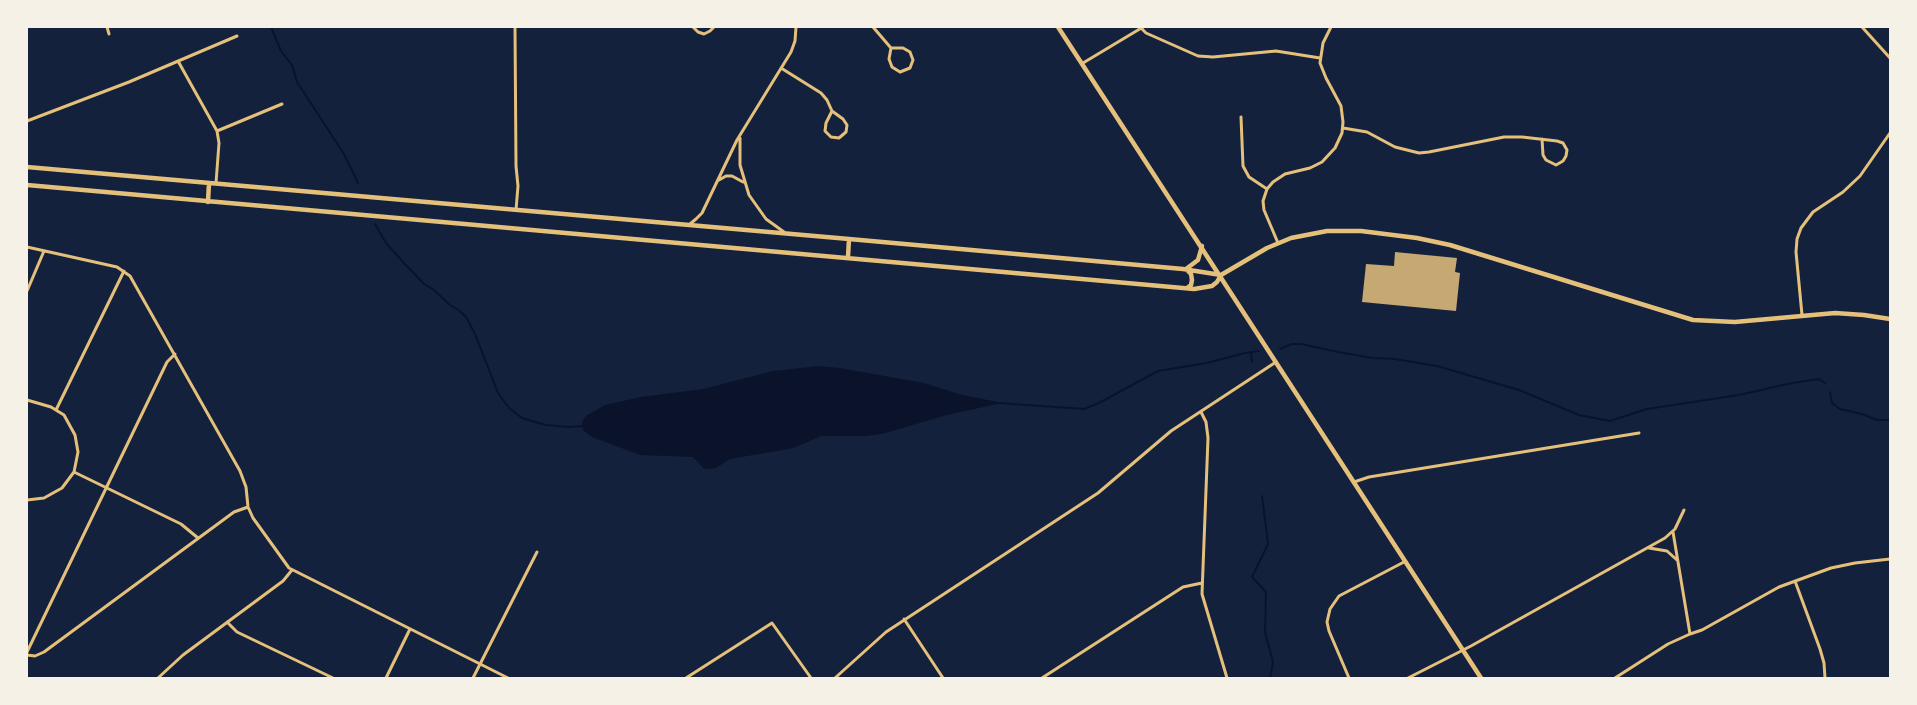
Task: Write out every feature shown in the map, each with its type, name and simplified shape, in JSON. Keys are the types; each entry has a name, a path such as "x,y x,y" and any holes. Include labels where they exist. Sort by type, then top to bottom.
{"main road":[{"path":"1058,27 1481,678"},
{"path":"27,167 786,233 1183,269 1221,275"},
{"path":"208,202 209,183"},
{"path":"27,185 1200,289 1212,286 1221,275 1278,243 1304,234 1355,231 1438,242 1693,320 1735,322 1845,313 1890,319"},
{"path":"848,257 849,239"},
{"path":"1183,269 1198,260 1202,246"},
{"path":"1183,269 1192,277 1192,283 1187,288"}],"street":[{"path":"108,27 109,34"},
{"path":"514,27 518,186 516,210"},
{"path":"693,27 698,32 704,33 714,27"},
{"path":"688,225 699,216 741,133 793,46 796,27"},
{"path":"873,27 891,48 889,59 892,68 900,72 908,70 913,62 910,52 903,48 891,48"},
{"path":"1278,243 1264,210 1263,201 1267,189 1285,174 1310,168 1326,159 1338,143 1343,128 1341,106 1324,74 1320,58 1323,43 1331,27"},
{"path":"1862,27 1890,58"},
{"path":"1082,64 1142,28 1146,33 1198,56 1213,57 1276,51 1320,58"},
{"path":"27,121 178,62 237,36"},
{"path":"178,62 217,131 219,143 216,183"},
{"path":"781,68 821,93 830,104 832,111 843,118 847,125 845,134 837,138 829,136 825,129 825,123 832,111"},
{"path":"217,131 282,104"},
{"path":"1241,117 1244,166 1249,177 1267,189"},
{"path":"1343,128 1367,132 1395,147 1419,153 1429,153 1504,137 1542,139 1559,141 1564,145 1567,154 1563,161 1556,165 1547,162 1543,154 1542,139"},
{"path":"741,133 739,158 744,183 762,215 786,233"},
{"path":"1802,315 1796,252 1801,228 1813,212 1856,181 1890,133"},
{"path":"717,181 729,176 744,183"},
{"path":"27,247 114,267 124,271 132,279 243,477 249,507 259,528 292,570 508,678"},
{"path":"27,291 44,251"},
{"path":"56,410 124,271"},
{"path":"175,354 167,362 27,653 35,656 44,652 234,512 249,507"},
{"path":"835,678 881,636 904,619 1098,493 1156,443 1276,362"},
{"path":"27,400 56,410 67,419 77,441 78,458 69,481 53,494 40,499 27,500"},
{"path":"1201,412 1208,432 1202,583 1204,604 1227,678"},
{"path":"1353,483 1369,477 1639,433"},
{"path":"74,472 181,524 198,538"},
{"path":"1408,678 1647,548 1673,531 1684,510"},
{"path":"1673,531 1690,634"},
{"path":"1647,548 1667,551 1678,561"},
{"path":"473,678 537,552"},
{"path":"1615,678 1668,644 1702,630 1766,593 1795,580 1846,565 1890,560"},
{"path":"1349,678 1329,631 1327,622 1329,609 1342,594 1404,562"},
{"path":"158,678 183,655 283,581 292,570"},
{"path":"1795,580 1820,649 1825,678"},
{"path":"1042,678 1183,587 1202,583"},
{"path":"904,619 943,678"},
{"path":"227,622 240,633 333,678"},
{"path":"686,678 772,622 811,678"},
{"path":"386,678 410,629"}],"water":[{"path":"819,366 924,383 959,394 1002,403 947,415 882,434 821,436 794,448 730,459 716,468 704,469 693,457 640,455 592,437 583,430 582,422 586,416 605,405 641,397 703,389 773,371"}],"building":[{"path":"1395,252 1457,258 1455,272 1460,273 1456,311 1362,302 1366,264 1394,266"}],"waterway":[{"path":"271,27 281,51 292,65 297,82 344,154 358,183"},
{"path":"375,224 386,243 424,284 466,317 498,393 509,408 522,418 546,425 583,426"},
{"path":"1280,349 1292,344 1301,344 1373,358 1437,366 1519,390 1579,415 1610,421 1647,409 1739,395 1792,383 1819,379 1825,383"},
{"path":"999,403 1084,409 1158,371 1259,351"},
{"path":"1251,352 1252,362"},
{"path":"1830,392 1832,403 1840,409 1877,420 1890,420"},
{"path":"1262,496 1268,544 1252,577 1266,592 1265,632 1273,662 1270,678"}]}
